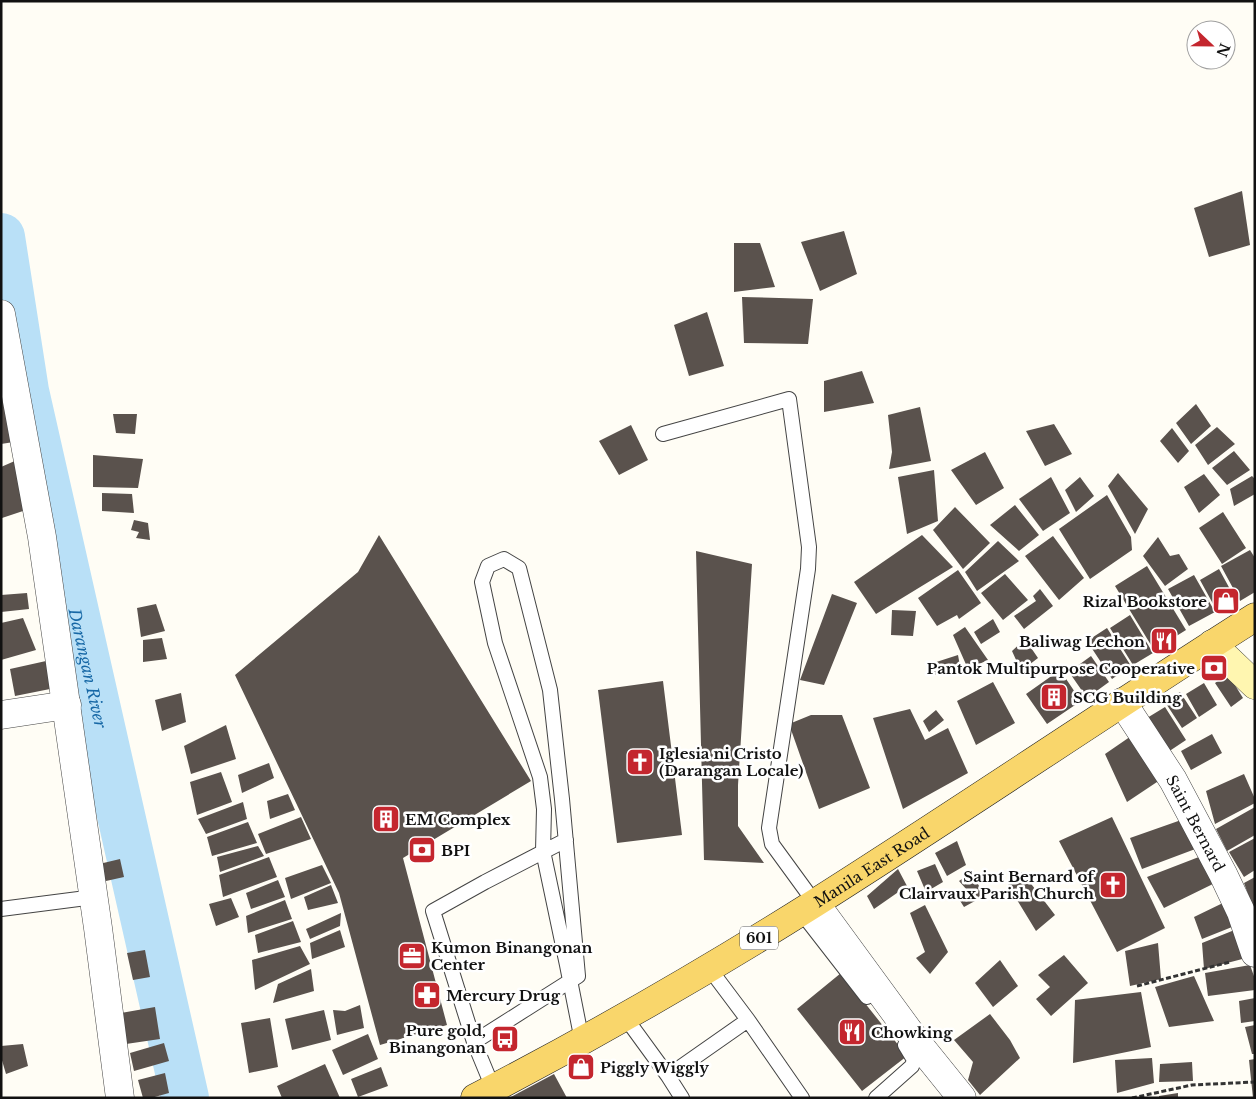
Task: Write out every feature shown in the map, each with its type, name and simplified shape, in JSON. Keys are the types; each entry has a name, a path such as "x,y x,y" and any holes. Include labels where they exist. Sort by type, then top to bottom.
{"main road":[{"name":"Manila East Road","path":"484,1093 582,1041 709,968 808,907 1255,617"}],"street":[{"path":"1,314 42,537 94,897 120,1098"},
{"path":"1212,644 1255,685"},
{"name":"Saint Bernard","path":"1122,702 1173,780 1241,912 1246,957"},
{"path":"1,715 67,705"},
{"path":"808,907 962,1098"}],"lane":[{"path":"663,434 789,398 809,546 808,569 769,828 772,844 808,907 911,1052 914,1060 912,1066 876,1098"},
{"path":"474,1042 570,982 578,976 550,690 519,568 504,560 488,566 482,582 495,643 540,777 544,809 543,851 570,982 582,1041"},
{"path":"484,1093 474,1042 433,910 566,840"},
{"path":"1,908 94,897"},
{"path":"709,968 802,1098"},
{"path":"625,1016 682,1098"},
{"path":"668,1076 748,1020"}],"path":[{"path":"1137,986 1246,957"},
{"path":"1132,1098 1192,1085 1255,1082"}],"building":[{"path":"1242,191 1250,245 1209,257 1194,208"},
{"path":"844,231 857,274 820,291 801,242"},
{"path":"734,243 760,243 775,287 734,292"},
{"path":"742,297 813,299 808,344 744,343"},
{"path":"707,312 724,366 689,376 674,325"},
{"path":"862,371 874,403 824,412 824,381"},
{"path":"9,392 20,441 1,444 1,393"},
{"path":"1196,404 1211,426 1191,444 1176,423"},
{"path":"920,407 931,461 889,469 892,452 888,415"},
{"path":"113,414 137,414 135,434 116,433"},
{"path":"1054,424 1072,454 1045,466 1026,431"},
{"path":"631,425 648,460 619,475 599,441"},
{"path":"1217,427 1235,444 1208,465 1195,445"},
{"path":"1172,428 1189,451 1178,463 1160,441"},
{"path":"1234,451 1250,470 1227,485 1212,468"},
{"path":"985,452 1004,488 976,505 951,470"},
{"path":"93,455 143,459 138,488 93,487"},
{"path":"17,460 26,510 2,518 1,467"},
{"path":"934,470 938,521 907,534 898,477"},
{"path":"1118,473 1148,509 1135,534 1108,486"},
{"path":"1204,474 1220,495 1199,513 1184,487"},
{"path":"1252,476 1255,479 1255,494 1234,506 1230,489"},
{"path":"1051,477 1070,513 1043,531 1019,499"},
{"path":"1080,477 1094,496 1076,512 1065,490"},
{"path":"102,493 132,494 134,513 102,511"},
{"path":"1107,495 1131,537 1132,550 1090,579 1059,529"},
{"path":"1015,505 1039,535 1019,551 990,525"},
{"path":"955,507 990,543 963,569 933,530"},
{"path":"1223,512 1246,548 1222,564 1199,528"},
{"path":"134,520 148,523 150,540 136,538 139,532 131,530"},
{"name":"EM Complex","path":"379,535 531,781 403,858 447,1025 380,1045 339,893 235,675 358,572"},
{"path":"922,535 953,567 876,614 854,582"},
{"path":"1053,536 1084,578 1059,600 1025,556"},
{"path":"1158,537 1170,556 1179,554 1188,569 1165,586 1143,556"},
{"path":"998,541 1019,561 977,591 965,572"},
{"path":"1250,550 1255,558 1255,592 1240,601 1221,566"},
{"path":"696,551 752,564 738,785 738,826 764,863 704,860"},
{"path":"1147,566 1186,630 1154,650 1115,586"},
{"path":"1219,569 1237,602 1218,613 1200,580"},
{"path":"958,570 981,603 959,619 957,615 937,626 918,598"},
{"path":"1005,574 1028,600 1003,620 981,593"},
{"path":"1194,575 1215,612 1189,626 1168,589"},
{"path":"1040,589 1053,606 1024,629 1014,616 1036,601 1033,596"},
{"path":"27,593 29,609 1,612 1,595"},
{"path":"832,594 857,603 824,685 800,680"},
{"path":"156,604 165,631 141,637 137,608"},
{"path":"892,610 916,611 913,636 891,635"},
{"path":"1130,615 1153,653 1133,665 1110,628"},
{"path":"23,618 36,650 1,660 1,623"},
{"path":"993,619 1000,632 981,644 974,632"},
{"path":"965,627 988,660 968,669 953,635"},
{"path":"1107,628 1131,666 1112,679 1087,641"},
{"path":"162,638 167,659 143,662 143,640"},
{"path":"1025,639 1038,658 1021,671 1012,651"},
{"path":"958,655 960,666 931,676 927,665"},
{"path":"1091,656 1109,682 1087,698 1069,672"},
{"path":"46,661 50,689 15,696 10,669"},
{"name":"SCG Building","path":"1060,670 1081,701 1047,724 1026,694"},
{"path":"1228,674 1243,698 1231,707 1215,683"},
{"name":"Iglesia ni Cristo (Darangan Locale)","path":"663,681 682,835 617,843 598,690"},
{"path":"993,682 1015,723 976,745 957,701"},
{"path":"1204,683 1217,705 1199,717 1186,694"},
{"path":"1180,692 1197,718 1182,728 1165,702"},
{"path":"181,693 186,722 162,731 155,700"},
{"path":"1165,707 1186,740 1168,752 1147,718"},
{"path":"910,709 925,740 948,728 968,773 903,809 873,718"},
{"path":"936,710 944,720 929,732 923,721"},
{"path":"811,715 842,715 870,788 819,809 789,724"},
{"path":"226,725 236,759 191,774 184,746"},
{"path":"1137,732 1166,776 1127,802 1105,754"},
{"path":"1212,734 1222,753 1191,770 1181,751"},
{"path":"269,763 274,778 242,793 238,775"},
{"path":"221,772 232,802 197,815 190,782"},
{"path":"1244,774 1255,803 1215,824 1206,791"},
{"path":"288,794 295,810 270,819 267,801"},
{"path":"243,802 247,819 206,834 198,819"},
{"path":"1255,807 1255,835 1227,851 1216,829"},
{"path":"301,817 311,839 266,854 258,834"},
{"name":"Saint Bernard of Clairvaux Parish Church","path":"1112,817 1165,928 1117,952 1059,841"},
{"path":"1184,819 1198,848 1142,869 1130,838"},
{"path":"248,822 257,843 212,856 207,837"},
{"path":"1255,838 1255,870 1244,877 1229,852"},
{"path":"957,841 966,865 947,876 935,853"},
{"path":"258,846 264,856 220,872 217,857"},
{"path":"1204,855 1217,882 1164,908 1147,877"},
{"path":"269,857 277,877 223,897 219,875"},
{"path":"120,859 124,877 97,883 95,865"},
{"path":"935,864 943,882 926,892 917,871"},
{"path":"322,865 331,883 291,899 285,878"},
{"path":"898,869 907,886 874,909 867,896"},
{"path":"972,872 984,896 964,907 957,896 967,890 959,881"},
{"path":"1022,872 1055,915 1036,931 1008,885"},
{"path":"1255,877 1255,913 1244,883"},
{"path":"278,880 285,897 251,909 246,893"},
{"path":"331,885 338,903 308,910 304,897"},
{"path":"231,898 239,917 216,926 209,904"},
{"path":"285,900 292,919 248,933 246,916"},
{"path":"1227,901 1237,925 1202,939 1194,917"},
{"path":"925,905 948,952 930,974 916,958 925,952 910,913"},
{"path":"341,913 340,926 310,939 306,929"},
{"path":"293,921 301,942 258,953 255,935"},
{"path":"1237,929 1250,957 1204,969 1202,943"},
{"path":"340,930 345,947 312,959 310,943"},
{"path":"1158,943 1161,979 1130,986 1125,951"},
{"path":"300,946 310,964 255,990 252,960"},
{"path":"145,950 150,977 133,980 127,953"},
{"path":"1064,955 1088,983 1051,1016 1036,999 1050,987 1038,975"},
{"path":"1000,960 1018,986 993,1007 975,983"},
{"path":"1250,965 1255,979 1255,990 1208,996 1205,973"},
{"path":"311,969 314,991 273,1003 278,984"},
{"name":"Chowking","path":"841,973 907,1056 862,1091 797,1009"},
{"path":"1194,976 1214,1021 1169,1027 1155,987"},
{"path":"1141,992 1151,1047 1073,1063 1075,1000"},
{"path":"1255,998 1255,1021 1241,1023 1239,1001"},
{"path":"360,1005 364,1028 337,1035 333,1010 345,1011"},
{"path":"155,1007 160,1039 126,1044 121,1013"},
{"path":"324,1010 331,1040 292,1050 285,1019"},
{"path":"990,1014 1010,1040 1020,1058 980,1095 968,1080 973,1062 954,1040"},
{"path":"270,1018 278,1067 249,1073 241,1023"},
{"path":"1255,1025 1255,1054 1252,1054 1245,1027"},
{"path":"368,1034 378,1059 343,1075 332,1050"},
{"path":"164,1043 169,1061 134,1071 130,1053"},
{"path":"23,1044 28,1066 6,1074 1,1057 1,1046"},
{"path":"1152,1058 1154,1083 1117,1093 1115,1060"},
{"path":"1255,1059 1255,1098 1253,1098 1249,1060"},
{"path":"1192,1062 1193,1081 1159,1082 1160,1064"},
{"path":"325,1064 340,1098 282,1098 277,1086"},
{"path":"381,1067 388,1086 358,1097 351,1079"},
{"path":"165,1073 169,1093 151,1098 143,1098 138,1080"},
{"path":"554,1074 567,1098 509,1098"},
{"path":"1178,1093 1178,1098 1159,1098 1159,1096"}],"waterway":[{"name":"Darangan River","path":"1,237 25,391 185,1098"}],"place":[{"name":"Rizal Bookstore","path":"1226,601"},
{"name":"Baliwag Lechon","path":"1164,641"},
{"name":"Pantok Multipurpose Cooperative","path":"1214,668"},
{"name":"SCG Building","path":"1054,697"},
{"name":"Iglesia ni Cristo (Darangan Locale)","path":"640,762"},
{"name":"EM Complex","path":"386,819"},
{"name":"BPI","path":"422,850"},
{"name":"Saint Bernard of Clairvaux Parish Church","path":"1113,885"},
{"name":"Kumon Binangonan Center","path":"412,956"},
{"name":"Mercury Drug","path":"427,995"},
{"name":"Chowking","path":"852,1032"},
{"name":"Pure gold, Binangonan","path":"505,1039"},
{"name":"Piggly Wiggly","path":"581,1067"}]}
